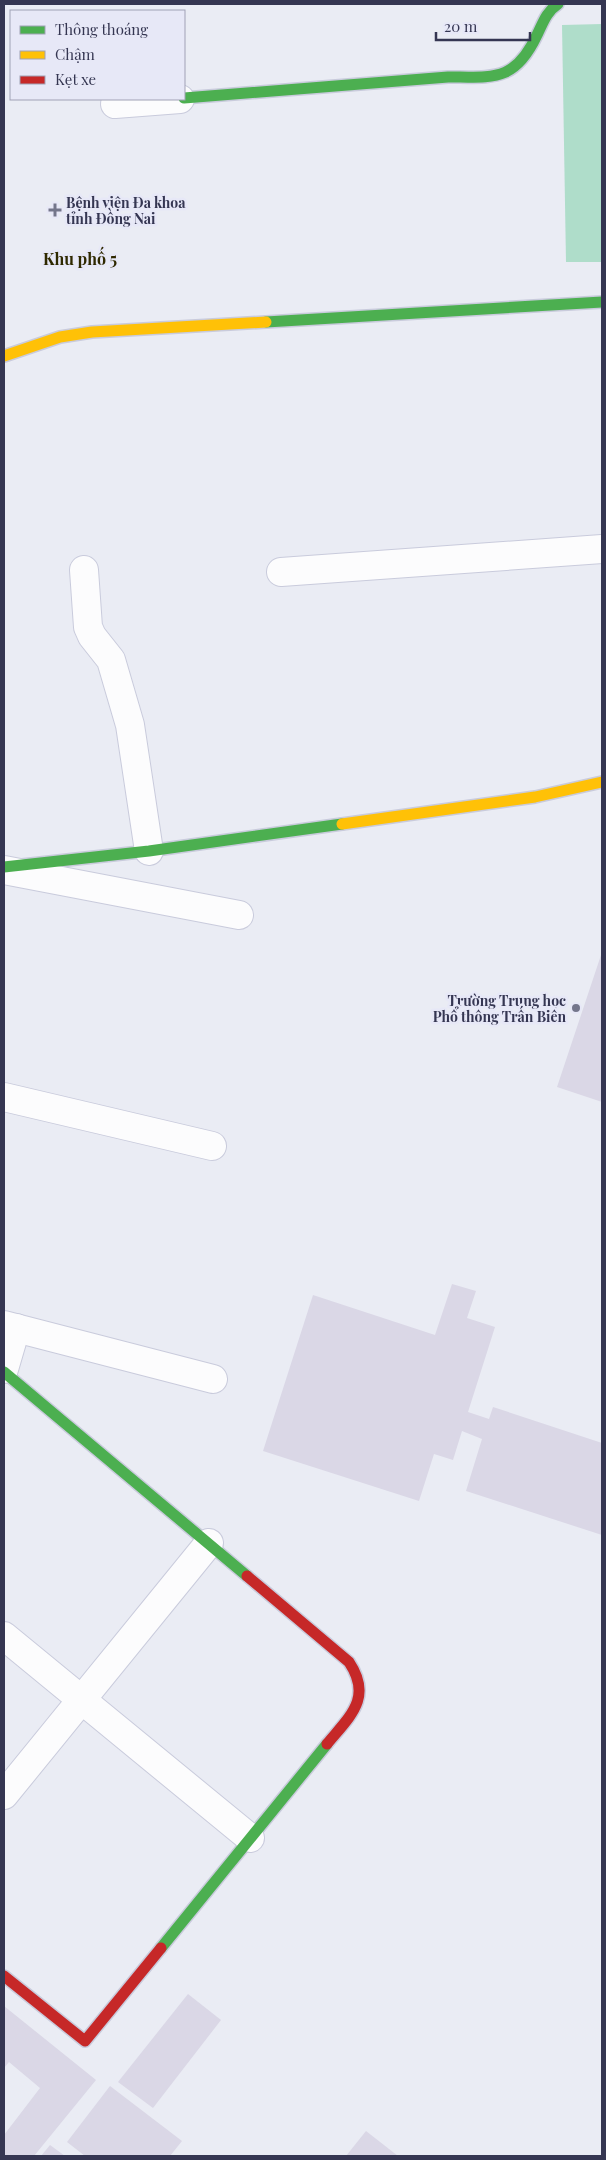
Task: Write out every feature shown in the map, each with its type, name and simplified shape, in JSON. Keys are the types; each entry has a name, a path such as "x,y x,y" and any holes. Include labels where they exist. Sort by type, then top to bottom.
{"street":[{"path":"185,99 448,77 489,77 515,69 536,38 549,10 558,4"},
{"path":"115,104 169,100"},
{"path":"4,356 60,337 92,332 602,302"},
{"path":"281,572 602,549"},
{"path":"84,570 88,627 92,636 111,660 130,725 149,851"},
{"path":"4,869 149,851 535,797 602,782"},
{"path":"4,869 239,915"},
{"path":"4,1097 212,1146"},
{"path":"4,1976 85,2041 354,1711 360,1701 361,1685 349,1662 4,1370 10,1326 213,1379"},
{"path":"4,1795 209,1543"},
{"path":"4,1636 250,1838"}],"green space":[{"path":"602,24 602,262 566,262 562,25"}],"building":[{"path":"602,952 602,1102 557,1087"},
{"path":"452,1284 476,1291 467,1318 495,1327 468,1412 489,1419 493,1407 602,1443 602,1535 466,1491 482,1439 462,1431 453,1460 434,1454 419,1501 263,1451 313,1295 435,1335"},
{"path":"188,1994 221,2020 153,2108 118,2082"},
{"path":"4,2006 96,2080 34,2156 4,2156 4,2135 40,2088 9,2062 4,2068"},
{"path":"110,2086 182,2141 170,2156 85,2156 67,2142"},
{"path":"366,2131 398,2156 346,2156"},
{"path":"50,2145 65,2156 41,2156"}],"traffic: fast":[{"path":"185,98 502,74 511,69 529,50 548,14 558,4"},
{"path":"266,322 602,302"},
{"path":"4,867 149,851 342,824"},
{"path":"4,1372 247,1576"},
{"path":"161,1948 327,1744"}],"traffic: slow":[{"path":"4,356 60,337 92,332 266,322"},
{"path":"342,824 535,797 602,782"}],"traffic: jam":[{"path":"247,1576 349,1662 356,1675 359,1686 356,1706 327,1744"},
{"path":"4,1976 85,2041 161,1948"}],"place":[{"name":"Bệnh viện Đa khoa tỉnh Đồng Nai","path":"55,210"},
{"name":"Trường Trung học Phổ thông Trấn Biên","path":"576,1008"}],"district":[{"name":"Khu phố 5","path":"80,258"}]}
